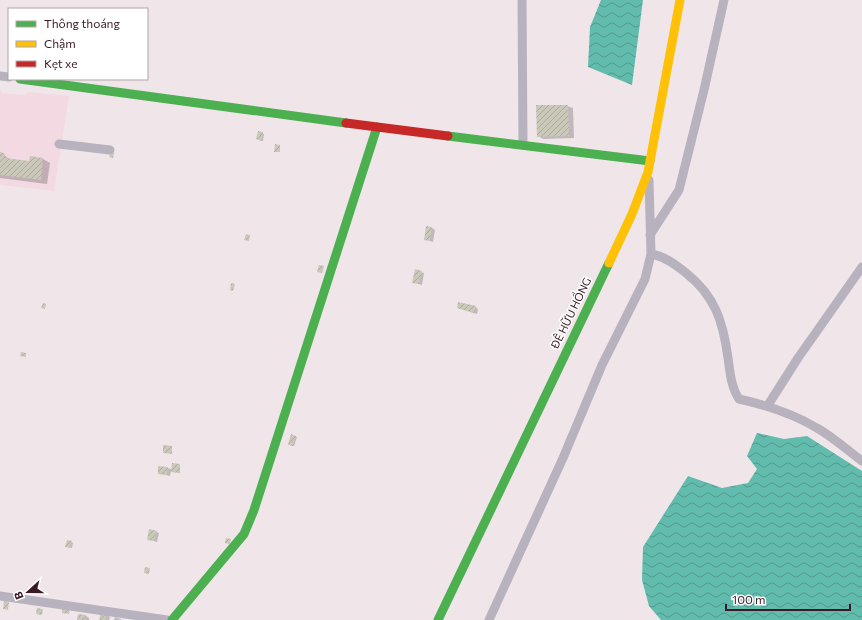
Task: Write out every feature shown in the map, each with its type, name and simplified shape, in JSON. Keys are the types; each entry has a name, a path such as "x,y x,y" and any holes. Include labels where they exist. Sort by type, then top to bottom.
{"street":[{"path":"522,0 523,145"},
{"name":"ĐÊ HỮU HỒNG","path":"438,620 632,214 648,172 680,0"},
{"path":"650,235 678,190 704,90 724,0"},
{"path":"27,80 377,127 650,161"},
{"path":"172,620 244,534 254,510 377,127"},
{"path":"59,144 110,150"},
{"path":"489,620 563,458 602,365 645,279 651,254 648,172"},
{"path":"651,254 658,255 674,264 697,282 710,297 718,316 726,345 734,392 739,399 768,405 818,428 862,460"},
{"path":"768,405 798,358 862,267"},
{"path":"0,596 167,620"}],"shaded area":[{"path":"0,90 2,93 25,95 28,92 69,96 54,191 0,185"}],"water":[{"path":"601,0 643,0 632,85 588,67 590,27"},
{"path":"757,433 784,439 807,436 862,471 862,620 661,620 649,606 642,580 643,547 688,476 722,488 748,483 757,469 747,456"}],"building":[{"path":"536,105 568,105 569,136 537,137"},
{"path":"258,131 263,132 262,141 256,139"},
{"path":"275,144 280,145 280,152 274,152"},
{"path":"0,152 4,153 5,158 29,161 30,156 43,158 41,180 0,175"},
{"path":"111,152 114,153 113,158 109,157"},
{"path":"426,226 432,227 430,241 424,240"},
{"path":"246,234 250,235 249,241 244,240"},
{"path":"319,265 324,266 322,273 317,272"},
{"path":"415,269 422,271 419,284 412,283"},
{"path":"231,283 235,284 233,291 230,290"},
{"path":"458,302 476,306 474,313 457,308"},
{"path":"43,303 46,304 45,309 41,308"},
{"path":"21,352 26,353 26,357 20,356"},
{"path":"291,434 296,436 293,446 288,445"},
{"path":"163,445 172,446 172,454 163,453"},
{"path":"172,463 180,464 179,473 171,472"},
{"path":"158,466 168,467 167,475 158,474"},
{"path":"149,529 157,531 154,541 147,540"},
{"path":"226,538 231,539 230,544 225,543"},
{"path":"67,540 72,541 70,548 65,547"},
{"path":"145,567 150,568 149,574 144,573"},
{"path":"4,601 9,602 8,610 3,609"},
{"path":"62,607 70,607 69,614 62,613"},
{"path":"37,608 43,609 42,615 36,614"},
{"path":"101,612 107,614 105,620 99,620"},
{"path":"78,614 86,615 85,620 77,620"}],"traffic: fast":[{"path":"27,80 346,123"},
{"path":"172,620 244,534 254,510 377,127"},
{"path":"448,136 650,161"},
{"path":"438,620 609,263"}],"traffic: slow":[{"path":"609,263 632,214 648,172 680,0"}],"traffic: jam":[{"path":"346,123 448,136"}]}
